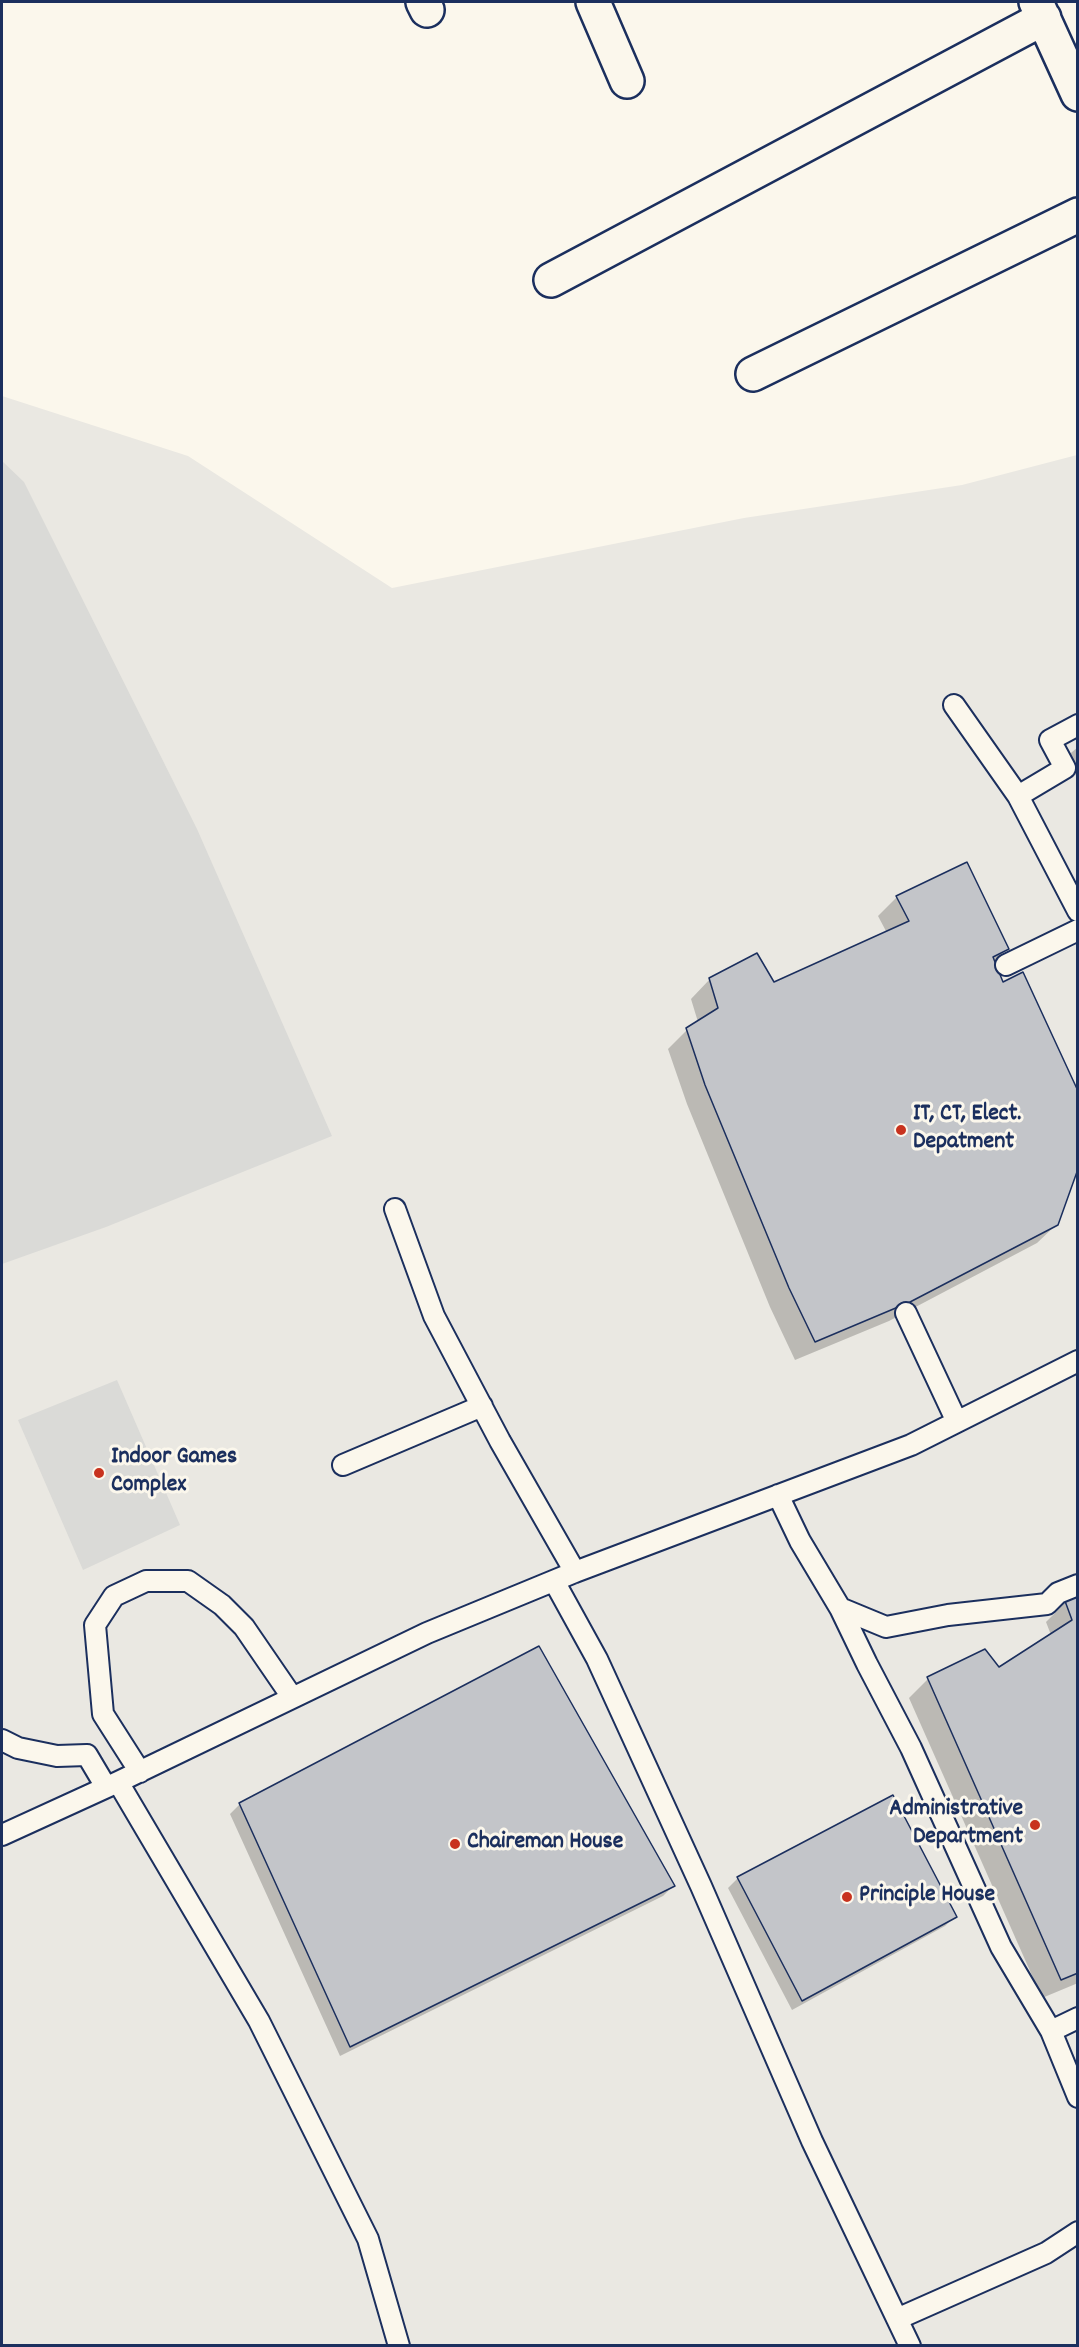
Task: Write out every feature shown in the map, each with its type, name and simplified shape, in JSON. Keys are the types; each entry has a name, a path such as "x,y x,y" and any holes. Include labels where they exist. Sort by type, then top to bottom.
{"street":[{"path":"593,2 627,81"},
{"path":"551,280 1040,10 1077,94"},
{"path":"753,374 1077,215"}],"lane":[{"path":"954,705 1018,796 1077,911"},
{"path":"1018,796 1065,768 1050,740 1077,725"},
{"path":"1006,966 1077,930"},
{"path":"395,1209 434,1316 574,1572"},
{"path":"906,1313 957,1422"},
{"path":"2,1835 140,1772 427,1633 574,1572 911,1445 1077,1361"},
{"path":"343,1465 482,1406"},
{"path":"778,1495 800,1541 840,1608 911,1748 1001,1947 1051,2031 1077,2097"},
{"path":"140,1772 103,1714 95,1625 114,1596 146,1581 188,1581 222,1605 244,1627 292,1697"},
{"path":"554,1581 597,1659 701,1886 812,2141 910,2346"},
{"path":"840,1608 886,1627 948,1615 1047,1604 1058,1593 1077,1585"},
{"path":"2,1740 18,1748 57,1756 87,1755 112,1785 259,2021 368,2239 399,2346"},
{"path":"1051,2031 1077,2018"},
{"path":"897,2319 1046,2253 1077,2232"}],"shaded area":[{"path":"2,396 188,456 392,588 744,518 962,485 1077,455 1077,2345 2,2346"},
{"path":"2,461 24,482 197,829 332,1136 106,1227 2,1264"},
{"name":"Indoor Games Complex","path":"117,1380 180,1525 83,1570 18,1420"}],"building":[{"name":"IT, CT, Elect. Depatment","path":"967,862 1009,949 993,957 1003,982 1023,972 1078,1091 1078,1169 1058,1225 910,1302 815,1342 789,1288 705,1085 686,1028 718,1008 709,978 757,953 774,982 909,921 896,896"},
{"name":"Administrative Department","path":"1078,1595 1078,1973 1061,1980 927,1677 985,1649 999,1667 1072,1620 1065,1601"},
{"name":"Chaireman House","path":"539,1646 675,1886 350,2047 239,1803"},
{"name":"Principle House","path":"893,1795 957,1917 802,2001 737,1877"}],"place":[{"name":"IT, CT, Elect. Depatment","path":"901,1130"},
{"name":"Indoor Games Complex","path":"99,1473"},
{"name":"Administrative Department","path":"1035,1825"},
{"name":"Chaireman House","path":"455,1844"},
{"name":"Principle House","path":"847,1897"}]}
